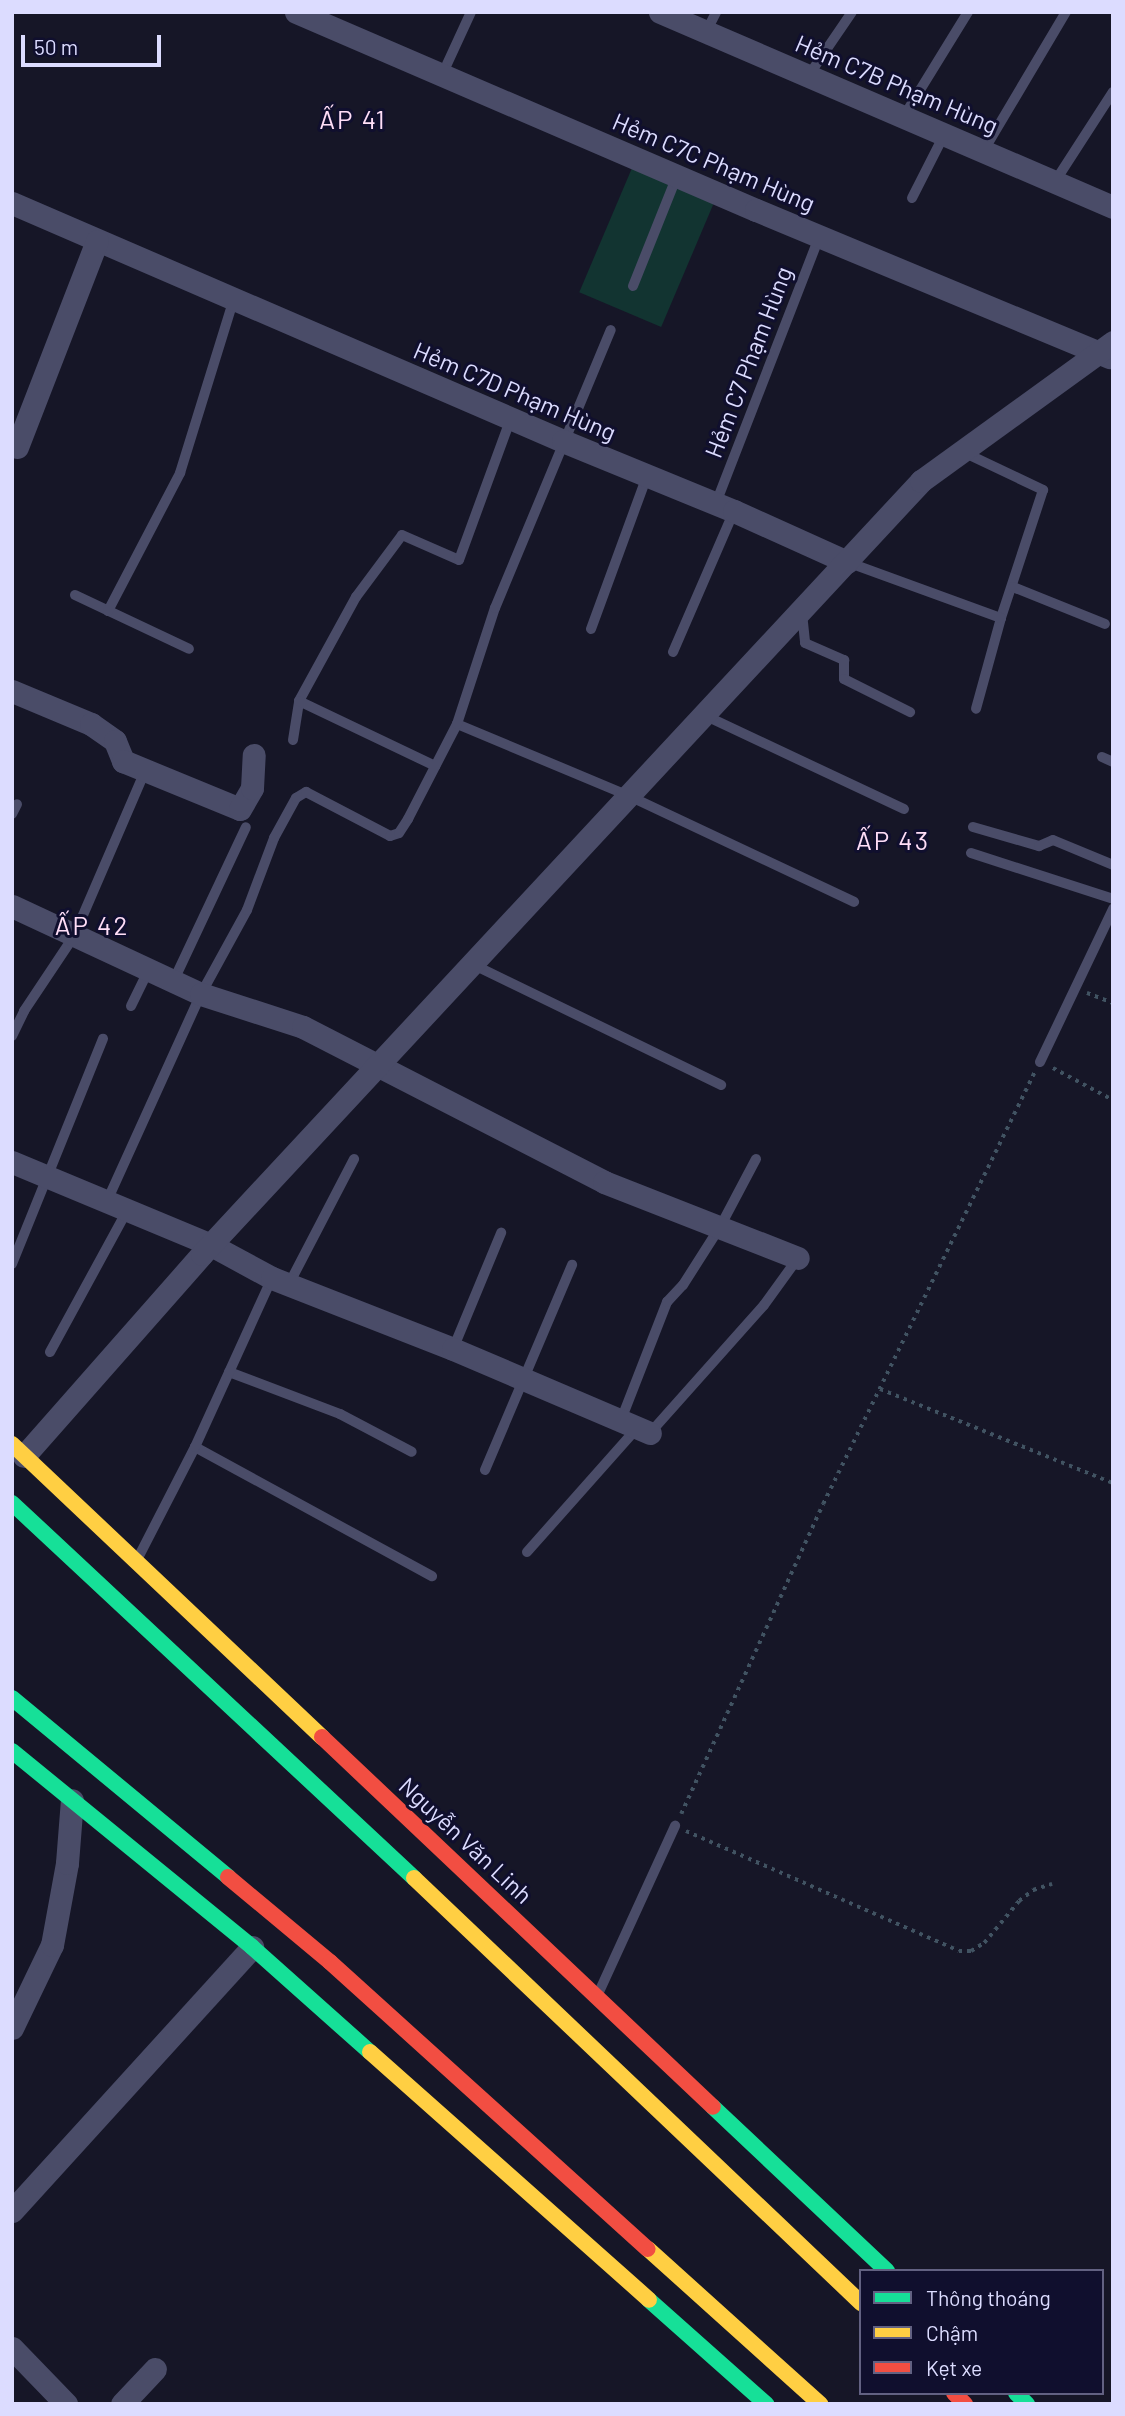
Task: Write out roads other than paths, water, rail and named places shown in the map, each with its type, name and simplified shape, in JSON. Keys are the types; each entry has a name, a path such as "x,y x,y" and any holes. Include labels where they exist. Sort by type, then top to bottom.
{"main road":[{"name":"Nguyễn Văn Linh","path":"18,1450 597,1994 885,2269"},
{"path":"12,1503 571,2024 859,2301"},
{"path":"12,1698 330,1962 820,2404"},
{"path":"12,1751 252,1947 766,2404"}],"street":[{"name":"Hẻm C7C Phạm Hùng","path":"296,12 820,236 1108,351"},
{"name":"Hẻm C7B Phạm Hùng","path":"660,12 711,22 808,75 1056,180 1113,207"},
{"name":"Hẻm C7D Phạm Hùng","path":"12,203 647,477 725,507 846,562"},
{"path":"17,447 97,241"},
{"path":"18,1450 921,481 1108,351"},
{"path":"12,691 91,724 115,741 123,761 240,809 252,788 254,755"},
{"path":"12,906 173,982 303,1027 604,1182 799,1258"},
{"path":"12,1161 211,1245 280,1281 453,1349 636,1427"},
{"path":"12,2028 52,1945 66,1863 72,1800"},
{"path":"12,2211 252,1947"},
{"path":"12,2348 66,2404"},
{"path":"122,2404 155,2369"}],"lane":[{"path":"442,75 471,12"},
{"path":"808,75 852,12"},
{"path":"904,116 968,12"},
{"path":"984,150 1066,12"},
{"path":"1056,180 1113,92"},
{"path":"912,198 945,133"},
{"path":"633,286 677,176"},
{"name":"Hẻm C7 Phạm Hùng","path":"673,652 820,236"},
{"path":"108,611 180,473 234,299"},
{"path":"107,1201 201,993 247,910 274,838 296,798 306,792 390,836 396,836 408,820 457,724 495,608 611,330"},
{"path":"293,740 299,701 356,597 402,535 459,560 511,418"},
{"path":"961,451 1044,489 1001,618 976,709"},
{"path":"591,629 647,477"},
{"name":"Hẻm C7D Phạm Hùng","path":"846,562 1001,618"},
{"path":"1013,587 1105,624"},
{"path":"75,595 189,649"},
{"path":"802,611 805,643 844,660 844,679 910,712"},
{"path":"299,701 435,766"},
{"path":"704,715 904,809"},
{"path":"457,724 626,795 854,902"},
{"path":"12,1036 24,1011 74,936 145,771"},
{"path":"173,982 246,827"},
{"path":"973,827 1039,846 1054,840 1113,865"},
{"path":"971,853 1113,899"},
{"path":"1040,1062 1113,909"},
{"path":"472,964 721,1085"},
{"path":"131,1006 148,971"},
{"path":"12,1264 103,1039"},
{"path":"136,1562 195,1447 229,1372 354,1159"},
{"path":"636,1427 667,1302 682,1285 720,1227 756,1159"},
{"path":"50,1352 128,1209"},
{"path":"453,1349 501,1233"},
{"path":"527,1552 636,1427 764,1305 799,1258"},
{"path":"485,1470 572,1265"},
{"path":"229,1372 340,1414 412,1452"},
{"path":"195,1447 432,1576"},
{"path":"597,1994 675,1826"}],"district":[{"name":"ẤP 41","path":"353,119"},
{"name":"ẤP 43","path":"893,840"},
{"name":"ẤP 42","path":"92,925"}]}
